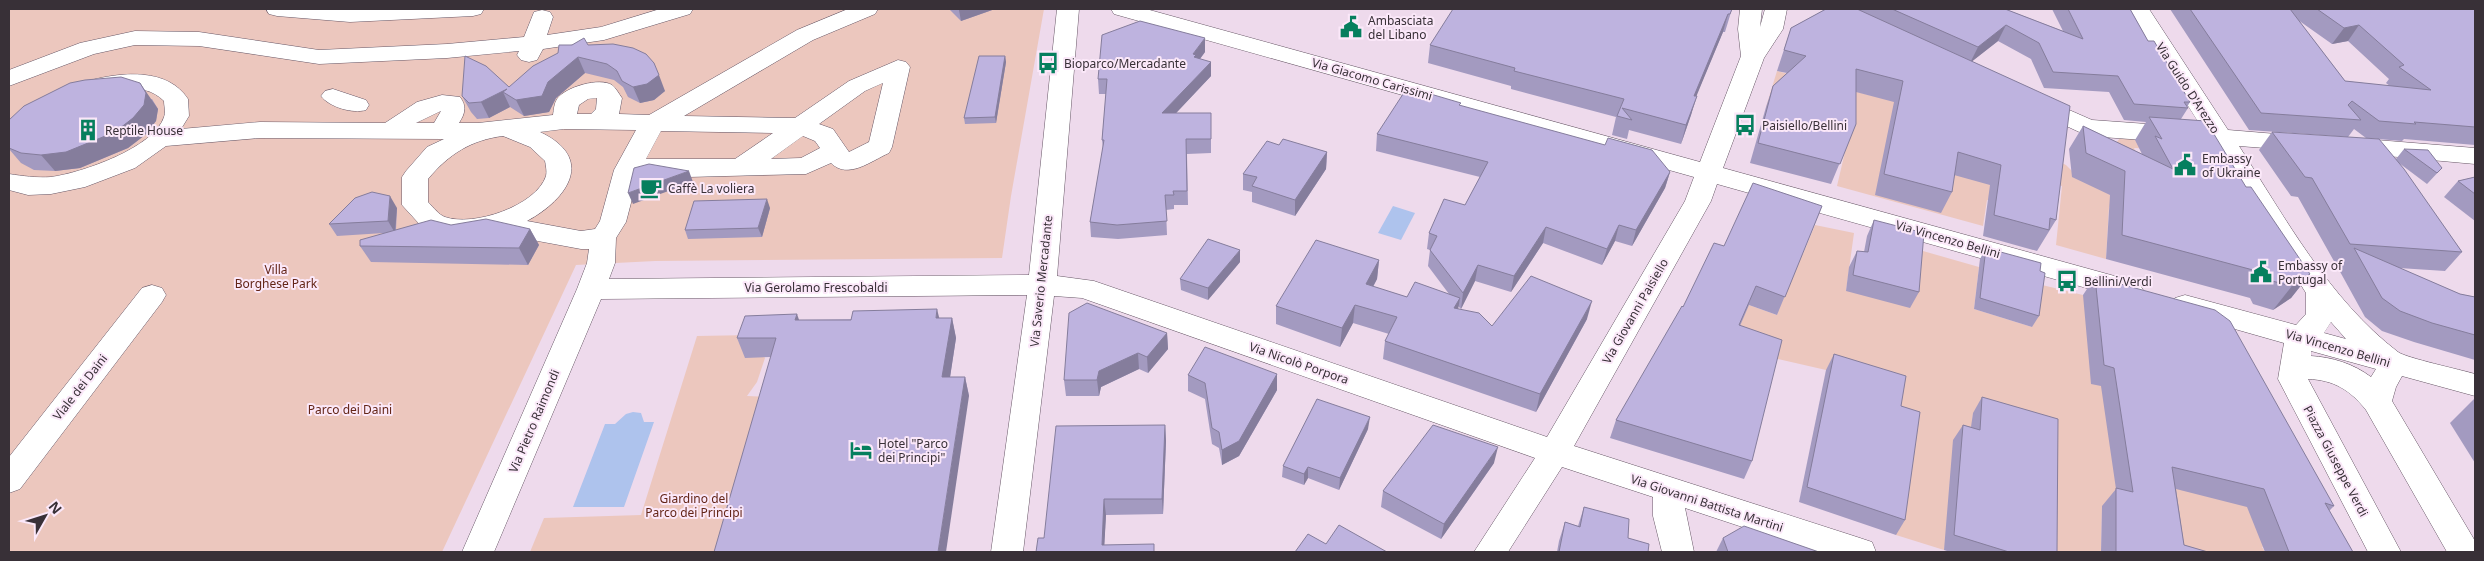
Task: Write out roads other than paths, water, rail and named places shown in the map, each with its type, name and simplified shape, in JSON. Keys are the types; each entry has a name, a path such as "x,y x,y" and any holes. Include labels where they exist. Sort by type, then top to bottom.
{"street":[{"path":"277,9 349,15 473,9"},
{"path":"9,79 34,67 88,48 135,38 199,39 319,57 531,49 562,40 604,33 682,9"},
{"path":"498,225 581,240 603,238 613,222 627,170 652,124 805,35 868,9"},
{"name":"Via Saverio Mercadante","path":"1007,552 1042,286 1068,9"},
{"name":"Via Giacomo Carissimi","path":"1122,9 1710,172"},
{"name":"Via Giovanni Paisiello","path":"1751,9 1749,29 1753,56"},
{"name":"Via Guido D'Arezzo","path":"2138,9 2320,292 2356,330 2394,364"},
{"name":"Via Giovanni Paisiello","path":"1490,552 1554,452 1698,201 1753,56 1767,40 1782,13"},
{"path":"531,49 542,17"},
{"path":"161,139 260,130 478,131 564,121 802,126 824,135 834,151 846,163 880,147 898,67 857,86 802,126 742,167"},
{"path":"9,182 16,185 52,186 92,177 131,160 161,139 176,117 176,99 162,86 134,81 99,85 80,91"},
{"path":"564,121 567,102 582,92 603,90 610,98 608,112 598,122"},
{"path":"2017,95 2088,128 2220,136 2475,156"},
{"path":"333,96 357,105"},
{"path":"478,131 436,153 415,177 415,205 436,225 454,229 478,230 498,225 533,208 556,184 560,172 557,158 544,144 506,129"},
{"path":"627,170 654,166 688,169 806,166 834,151"},
{"name":"Via Vincenzo Bellini","path":"1710,172 2475,385"},
{"name":"Via Pietro Raimondi","path":"478,552 591,289 601,263 603,238"},
{"name":"Via Gerolamo Frescobaldi","path":"591,289 1042,286"},
{"name":"Via Nicolò Porpora","path":"1042,286 1084,288 1554,452"},
{"path":"2300,337 2319,320 2322,309 2320,292"},
{"name":"Viale dei Daini","path":"9,480 152,294"},
{"name":"Piazza Giuseppe Verdi","path":"2300,337 2293,379 2296,387 2385,552"},
{"path":"2377,402 2381,386 2394,364"},
{"path":"2294,368 2322,367 2343,373 2359,382 2377,402 2464,552"},
{"name":"Via Giovanni Battista Martini","path":"1554,452 1860,552"},
{"path":"1669,491 1669,516 1678,552"}],"water":[{"path":"1393,206 1415,213 1401,240 1378,233"},
{"path":"633,412 641,413 644,422 654,422 624,507 573,507 605,424 615,424 626,414"}],"place":[{"name":"Ambasciata del Libano","path":"1351,27"},
{"name":"Bioparco/Mercadante","path":"1048,63"},
{"name":"Paisiello/Bellini","path":"1745,125"},
{"name":"Reptile House","path":"88,130"},
{"name":"Embassy of Ukraine","path":"2185,165"},
{"name":"Caffè La voliera","path":"651,188"},
{"name":"Embassy of Portugal","path":"2261,272"},
{"name":"Bellini/Verdi","path":"2067,281"},
{"name":"Hotel \"Parco dei Principi\"","path":"861,450"}],"park label":[{"name":"Villa Borghese Park","path":"276,276"},
{"name":"Parco dei Daini","path":"350,409"},
{"name":"Giardino del Parco dei Principi","path":"694,505"}]}
